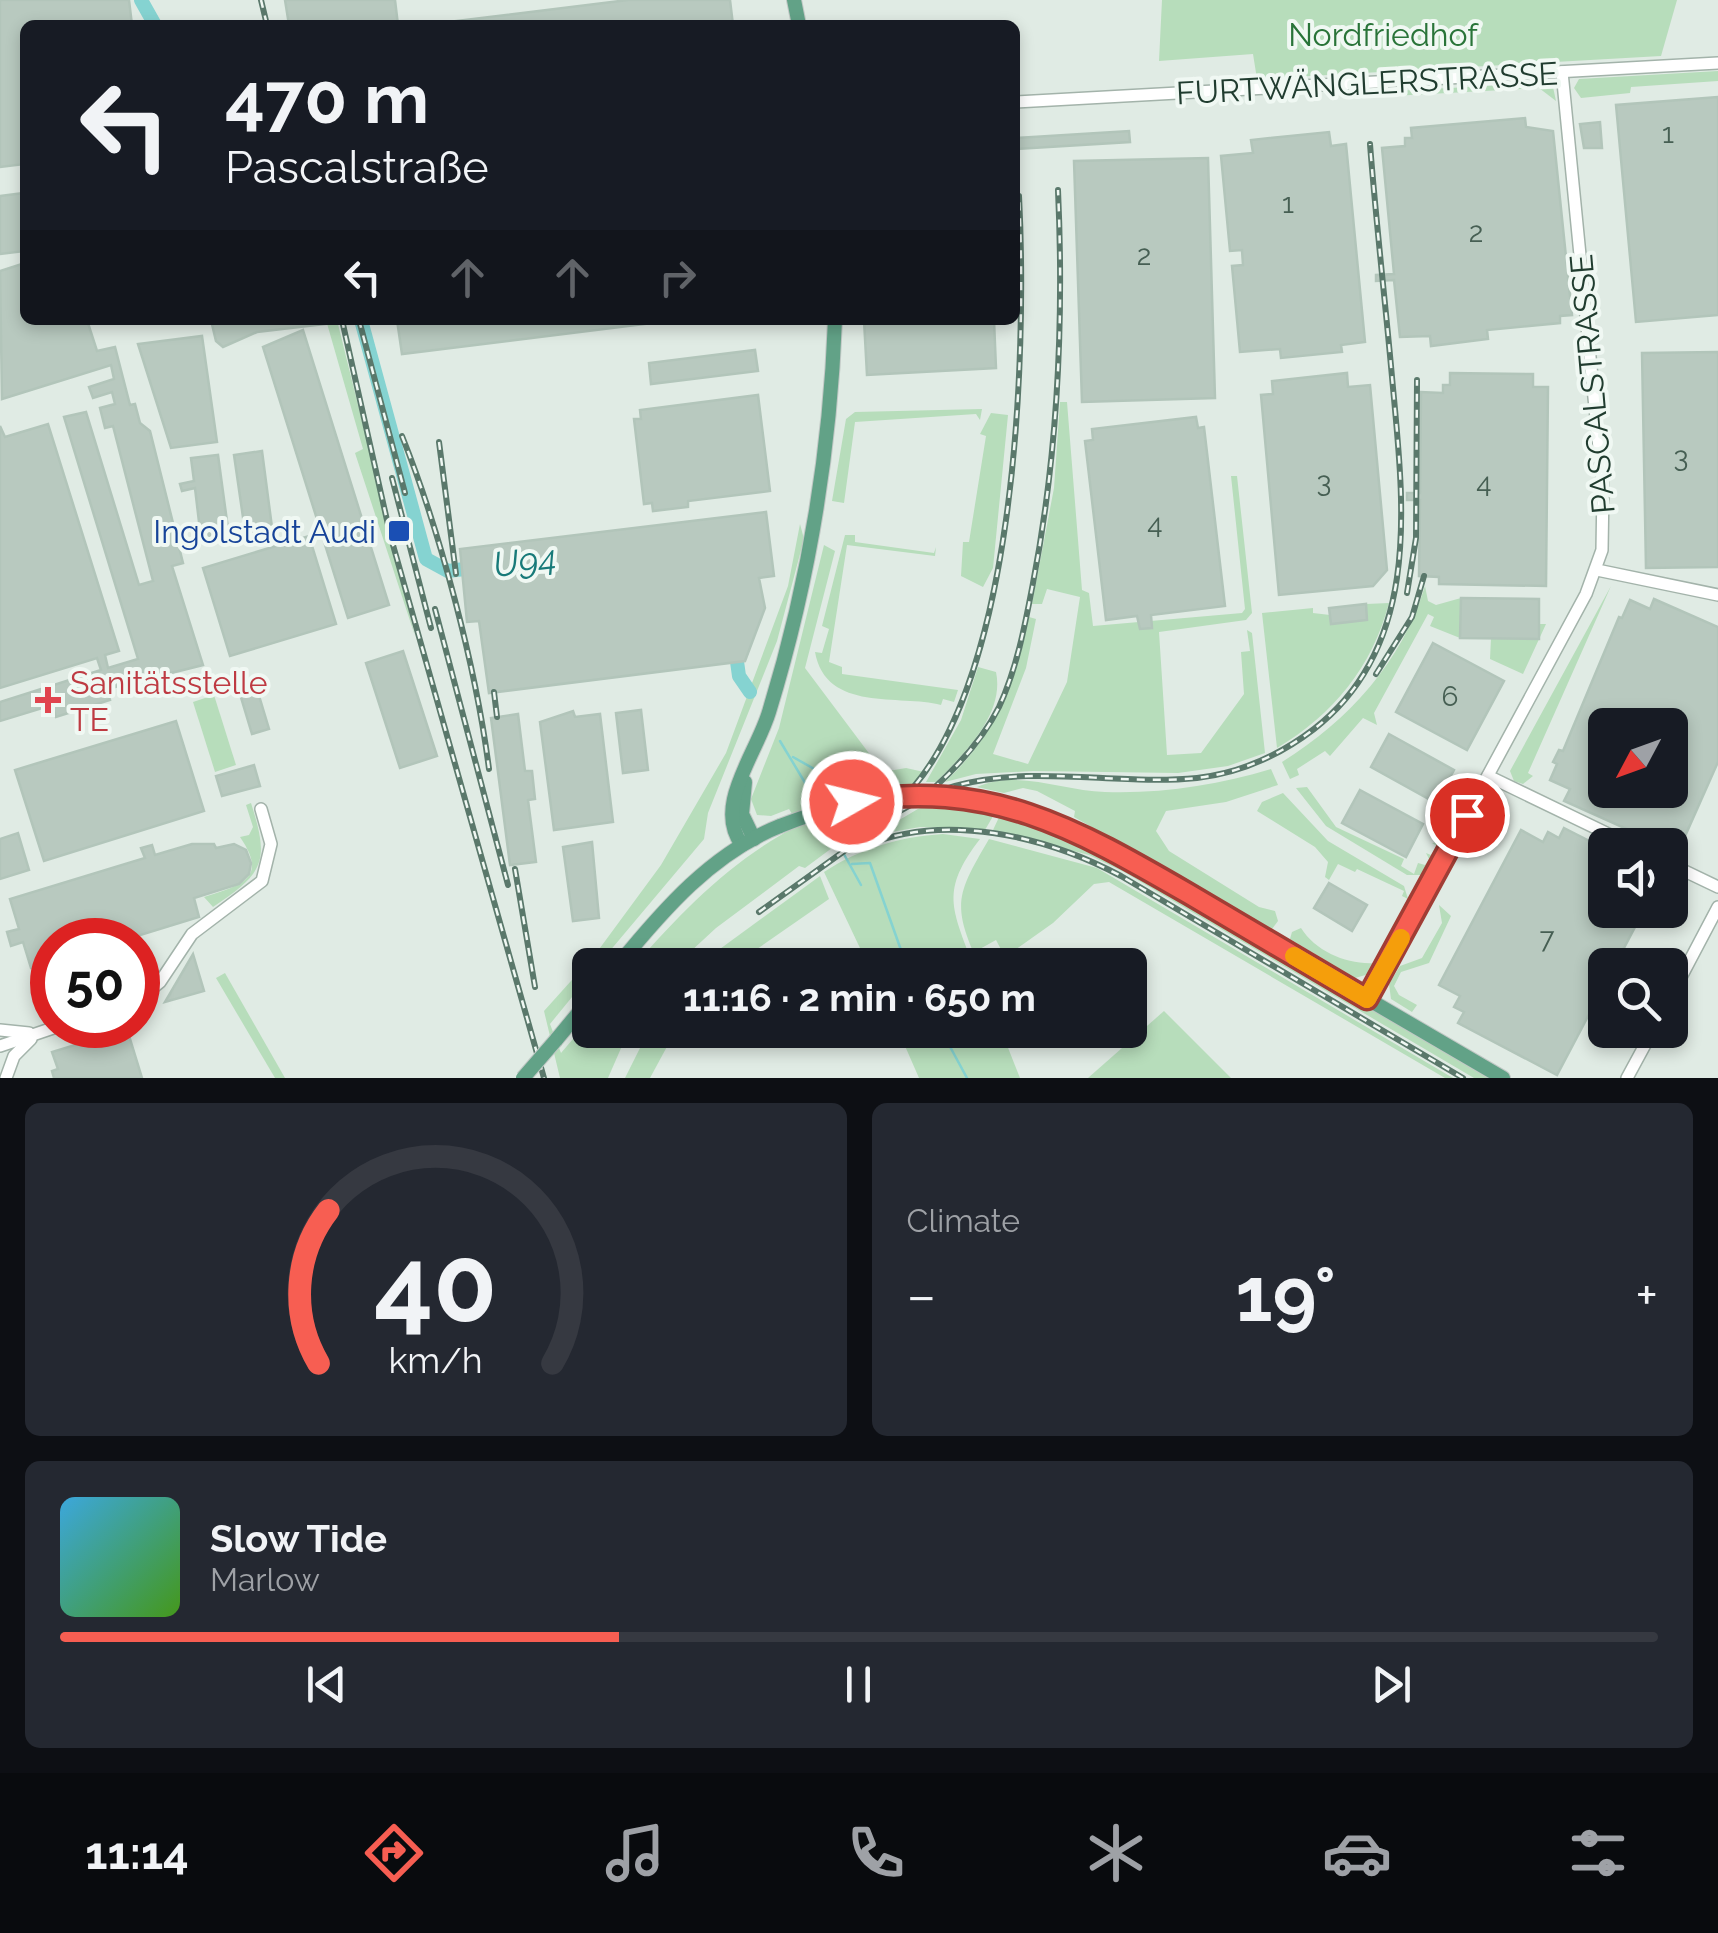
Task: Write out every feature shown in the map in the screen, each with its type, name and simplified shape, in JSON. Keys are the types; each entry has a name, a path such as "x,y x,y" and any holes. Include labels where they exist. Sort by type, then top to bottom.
{"main road":[{"path":"748,842 742,814 746,774 778,684 817,522 830,436 835,325"},
{"path":"633,948 681,893 748,842 780,826 852,802 898,795 981,799 1033,812 1112,850 1503,1078"},
{"path":"523,1078 572,1021"}],"street":[{"name":"FURTWÄNGLERSTRASSE","path":"1020,102 1718,64"},
{"name":"PASCALSTRASSE","path":"1367,999 1597,570 1604,532 1603,488 1562,72"},
{"path":"1597,570 1718,595"},
{"path":"1488,776 1597,828"},
{"path":"160,982 200,926 262,881 272,844 261,809"},
{"path":"1688,873 1718,887"},
{"path":"1688,964 1718,907"},
{"path":"0,1030 30,1032"},
{"path":"0,1046 30,1036"},
{"path":"6,1078 14,1056 30,1041"},
{"path":"1627,1078 1643,1048"}],"green space":[{"name":"Nordfriedhof","path":"1162,0 1677,0 1661,56 1257,79 1253,54 1159,61"},
{"path":"1718,71 1718,81 1631,87 1630,93 1581,98 1574,88 1579,79"},
{"path":"1545,83 1553,87 1556,101 1539,88 1374,97 1374,92"},
{"path":"327,325 338,325 415,636 355,453 363,449"},
{"path":"1060,402 1067,402 1082,590 1089,593 1093,626 1242,613 1245,609 1231,476 1237,476 1252,613 1246,620 1159,632 1167,755 1201,753 1244,694 1241,652 1250,651 1247,630 1252,633 1265,753 1228,766 1178,773 1033,771 976,774 945,782 978,746 1001,707 1029,617 1036,619 1026,668 993,754 1028,764 1067,682 1080,597 1047,589 1042,604 1032,604 1054,488"},
{"path":"982,409 980,420 976,414 855,422 844,503 832,501 846,419 855,412"},
{"path":"991,413 1008,415 993,568 983,587 961,576 963,542 969,542 986,436 980,434"},
{"path":"800,524 804,539 777,641 708,813 704,839 612,948 600,948 661,865 726,753 788,586"},
{"path":"845,535 855,535 855,542 934,553 936,547 935,556 847,545 829,662 842,667 842,674 958,690 954,702 943,699 941,705 849,693 822,671 815,652 822,653 829,629 822,626"},
{"path":"824,545 835,551 805,668 883,772 906,768 924,772 902,796 805,868 799,866 694,948 651,948 710,887 752,853 799,825 789,809 771,816 757,815 751,799 779,728"},
{"path":"1425,586 1428,601 1436,605 1461,598 1460,638 1430,626 1434,617 1428,614 1374,713 1377,725 1363,718 1330,756 1325,751 1297,769 1299,775 1290,779 1282,762 1329,727 1370,687 1402,640"},
{"path":"1611,586 1528,773 1533,776 1523,784 1514,781 1510,771"},
{"path":"1389,603 1372,648 1348,687 1316,720 1277,748 1262,613 1313,608 1313,613 1330,615 1332,624 1367,620 1366,604"},
{"path":"1539,624 1546,624 1523,674 1490,659 1491,638 1538,639"},
{"path":"978,667 996,672 997,688 988,718 947,771 936,782 926,782 961,720"},
{"path":"214,695 236,765 215,772 193,702"},
{"path":"1271,769 1278,785 1226,802 1166,811 1156,831 1169,851 1259,907 1275,911 1278,921 1272,929 1074,817 1075,811 1037,791 1023,788 1004,793 977,787 1024,780 1089,791 1147,792 1210,784"},
{"path":"1307,787 1336,827 1404,859 1401,866 1414,874 1418,863 1425,865 1429,859 1426,853 1431,855 1437,846 1432,843 1439,842 1444,833 1441,827 1447,830 1421,875 1407,875 1326,826 1296,788"},
{"path":"1283,793 1328,841 1404,886 1408,899 1402,896 1404,891 1357,869 1355,872 1338,864 1329,880 1325,877 1328,862 1315,847 1257,811 1262,802"},
{"path":"251,803 260,839 258,864 243,885 213,907 204,897 239,884 251,871 252,862 240,837 249,835 253,827 246,805"},
{"path":"928,803 996,811 985,830 920,827 886,833 884,829"},
{"path":"1001,813 1031,818 1106,853 1488,1078 1474,1078 1124,872 1089,855 993,830"},
{"path":"943,834 980,839 967,857 955,887 955,914 967,948 860,948 824,872 852,856 911,838"},
{"path":"989,839 1097,868 1453,1078 1445,1078 1109,882 1094,884 1053,923 1018,948 1000,948 996,940 982,948 972,948 961,913 970,873"},
{"path":"820,876 829,899 758,948 721,948"},
{"path":"1439,905 1451,916 1429,963 1401,972 1394,986 1399,995 1417,1005 1412,1012 1391,999 1389,984 1400,966 1422,958 1442,923"},
{"path":"1301,928 1315,944 1334,955 1354,962 1375,963 1369,974 1355,978 1290,939 1292,932"},
{"path":"225,973 285,1078 275,1078 216,978"},
{"path":"572,980 572,997 550,1024 561,1053 572,1040 572,1048 621,1048 608,1078 560,1078 544,1011"},
{"path":"1164,1011 1231,1078 1088,1078 1122,1048 1147,1048 1147,1026"},
{"path":"640,1048 666,1048 650,1078 625,1078"},
{"path":"906,1048 1008,1048 1020,1078 919,1078"}],"building":[{"path":"0,0 129,0 131,20 20,20 20,165 0,167"},
{"path":"285,0 395,0 397,20 288,20"},
{"path":"628,0 730,0 732,20 464,20"},
{"path":"1718,97 1718,315 1636,322 1616,105"},
{"path":"1525,118 1526,127 1553,131 1572,315 1560,316 1560,323 1487,330 1488,339 1431,346 1430,336 1400,337 1394,280 1376,281 1376,275 1394,274 1382,148 1405,146 1405,138 1412,138 1411,128"},
{"path":"1600,122 1602,148 1584,148 1580,124"},
{"path":"1129,131 1130,142 1020,149 1020,138"},
{"path":"1329,132 1331,146 1346,144 1365,342 1341,345 1342,352 1281,358 1280,349 1240,352 1232,266 1243,265 1242,250 1230,251 1221,156 1253,153 1251,140"},
{"path":"1208,158 1215,398 1082,402 1074,161"},
{"path":"20,194 20,252 0,254 0,196"},
{"path":"20,265 20,325 89,325 97,351 115,347 130,405 135,404 140,423 150,431 183,563 172,566 203,665 107,689 110,700 56,717 52,705 0,721 0,702 101,670 97,658 0,688 0,426 5,437 48,424 119,651 105,655 108,668 138,659 64,417 86,412 139,585 153,581 113,426 105,428 100,408 115,404 112,392 93,398 89,387 114,379 111,365 2,399 0,271"},
{"path":"212,325 317,325 257,332 223,347 216,341"},
{"path":"398,325 637,325 402,354"},
{"path":"864,325 994,325 996,368 867,375"},
{"path":"303,330 389,605 348,618 263,347"},
{"path":"202,336 217,442 171,448 138,344"},
{"path":"755,350 758,371 651,384 649,363"},
{"path":"1718,352 1718,567 1646,568 1642,353"},
{"path":"1347,373 1348,387 1370,385 1387,570 1373,586 1279,595 1261,395 1273,394 1272,381"},
{"path":"1450,373 1533,374 1533,387 1548,387 1546,586 1439,584 1439,577 1419,576 1420,500 1407,500 1407,493 1420,493 1421,392 1443,393 1443,385 1450,385"},
{"path":"758,395 770,491 688,501 688,507 653,511 652,503 644,504 634,419 641,419 640,410"},
{"path":"1196,417 1198,428 1204,427 1225,606 1151,615 1152,628 1140,629 1137,616 1106,620 1085,441 1093,440 1092,429"},
{"path":"262,451 273,535 246,538 234,455"},
{"path":"218,455 229,536 201,539 195,488 182,491 180,484 194,481 191,458"},
{"path":"766,512 774,576 759,578 765,608 745,661 489,693 479,621 467,622 460,549"},
{"path":"309,536 336,624 230,656 203,568"},
{"path":"1461,598 1539,599 1539,639 1460,638"},
{"path":"1654,599 1718,627 1718,762 1688,830 1624,828 1564,801 1570,789 1550,780 1557,764 1553,762 1559,750 1563,751 1619,617 1622,618 1630,600 1650,609"},
{"path":"1366,604 1367,620 1331,624 1329,608"},
{"path":"1433,643 1504,681 1467,750 1396,712"},
{"path":"403,651 437,756 400,768 366,663"},
{"path":"257,689 269,729 252,734 240,694"},
{"path":"641,710 648,770 623,773 616,713"},
{"path":"573,711 575,717 600,714 613,822 554,830 540,722"},
{"path":"518,714 525,771 532,771 535,799 528,800 536,862 510,865 491,718"},
{"path":"176,721 204,811 44,861 15,770"},
{"path":"1389,734 1454,770 1436,803 1371,767"},
{"path":"254,765 260,786 222,796 216,776"},
{"path":"1360,790 1423,824 1406,857 1342,823"},
{"path":"1564,828 1588,840 1588,928 1635,928 1624,948 1588,948 1588,1016 1557,1075 1458,1023 1464,1012 1454,1007 1460,996 1439,985 1521,830 1543,842 1548,832 1559,838"},
{"path":"18,833 29,870 0,879 0,839"},
{"path":"592,842 599,918 573,921 563,847"},
{"path":"192,844 214,844 216,848 234,844 246,850 251,863 249,874 239,884 194,898 199,917 160,929 160,918 30,918 30,965 23,942 11,946 7,932 19,929 10,899 145,858 141,848 152,845 155,855"},
{"path":"1329,883 1367,905 1352,931 1314,908"},
{"path":"193,954 204,991 165,1002"},
{"path":"65,1048 133,1048 142,1078 54,1078 52,1071 58,1069 52,1052"}],"waterway":[{"path":"141,0 152,20"},
{"name":"U94","path":"362,325 426,559 448,571 481,567"},
{"name":"U94","path":"735,647 739,676 750,692"},
{"name":"U94","path":"744,685 750,692"},
{"path":"780,741 819,806"},
{"path":"793,757 816,770 834,800"},
{"path":"824,818 861,885"},
{"path":"852,864 870,863 900,948"},
{"path":"951,1048 967,1078"}],"railway":[{"path":"261,0 266,20"},
{"path":"861,833 931,795 985,780 1045,776 1167,780 1229,772 1273,755 1301,738 1349,694 1374,655 1390,612 1401,520 1370,144"},
{"path":"933,789 970,751 999,707 1016,662 1027,615 1048,485 1057,387 1058,190"},
{"path":"894,807 935,756 967,688 990,608 1006,520 1016,430 1020,230"},
{"path":"343,325 391,538 544,1078"},
{"path":"360,325 405,493"},
{"path":"1407,593 1416,538 1417,380"},
{"path":"402,436 455,600 489,769"},
{"path":"439,442 456,574"},
{"path":"392,478 431,628"},
{"path":"1376,674 1412,617 1424,576"},
{"path":"435,609 508,885"},
{"path":"494,692 497,717"},
{"path":"759,912 875,829"},
{"path":"864,846 895,836 961,830 1028,840 1092,862 1463,1078"},
{"path":"515,869 535,987"}],"slow traffic":[{"path":"1294,956 1367,999 1401,938"}],"place":[{"name":"Ingolstadt Audi","path":"399,531"},
{"name":"Sanitätsstelle TE","path":"48,700"}],"route":[{"path":"852,802 924,794 981,799 1033,812 1128,860 1367,999 1467,815"}]}
